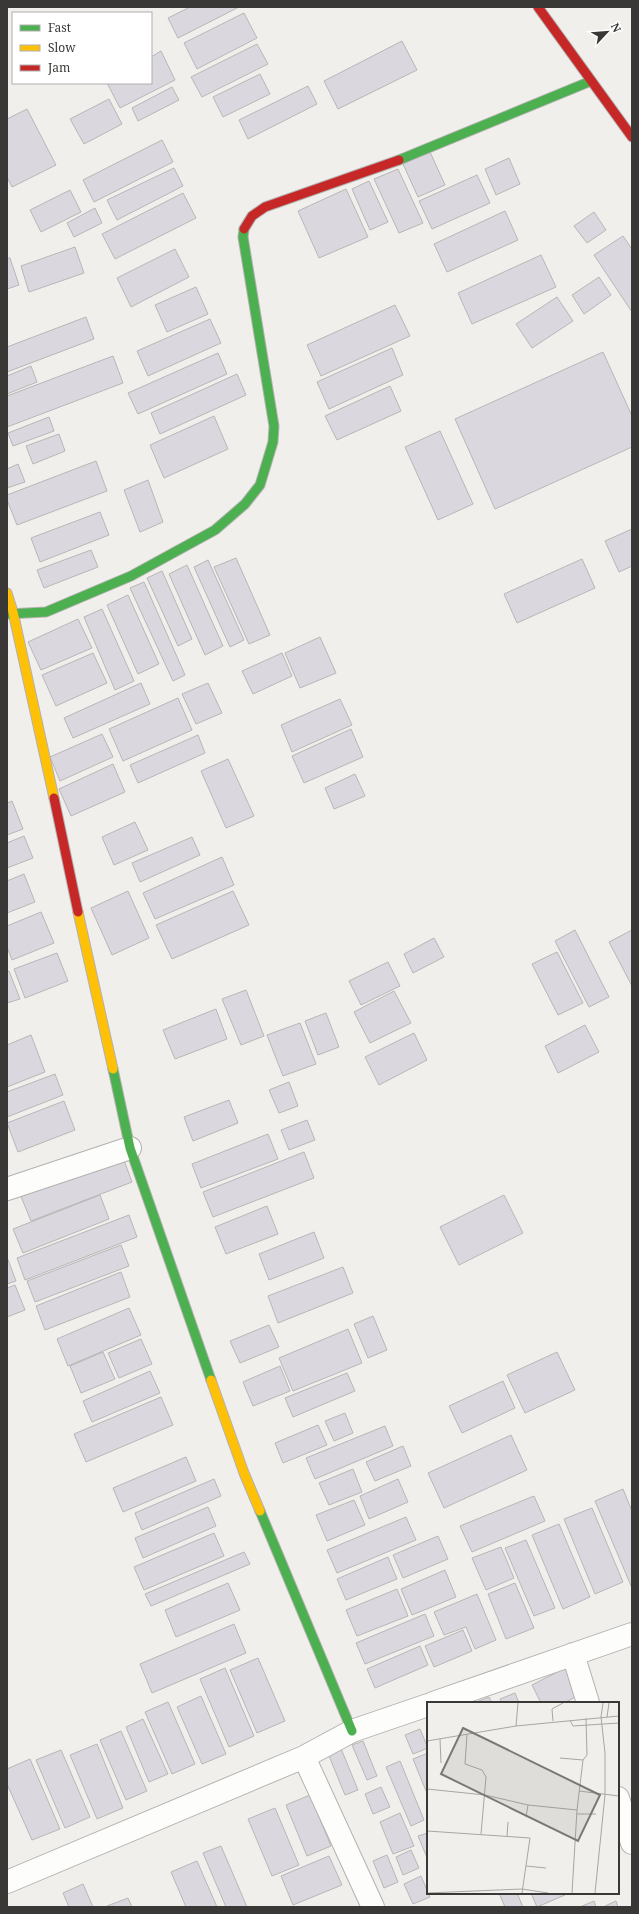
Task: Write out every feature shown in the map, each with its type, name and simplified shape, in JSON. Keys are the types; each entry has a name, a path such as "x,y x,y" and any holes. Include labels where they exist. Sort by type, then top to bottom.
{"street":[{"path":"538,7 632,137"},
{"path":"10,613 39,614 46,612 131,576 215,530 245,504 260,485 273,442 274,426 243,237 244,227 247,220 265,207 415,154 591,81"},
{"path":"7,593 10,613 130,1148 244,1473 352,1731"},
{"path":"7,1189 130,1148"},
{"path":"436,1702 632,1634"},
{"path":"573,1654 588,1702"},
{"path":"7,1882 304,1757 352,1731 427,1705"},
{"path":"304,1757 373,1907"},
{"path":"619,1801 632,1843"}],"building":[{"path":"190,7 239,7 178,38 168,18"},
{"path":"244,13 257,38 197,69 184,43"},
{"path":"402,41 417,70 338,109 324,81"},
{"path":"257,44 268,64 202,97 191,77"},
{"path":"161,51 175,80 120,108 108,84 152,84 152,56"},
{"path":"260,74 270,94 223,117 213,97"},
{"path":"308,86 317,104 248,139 239,120"},
{"path":"172,87 179,100 138,121 132,108"},
{"path":"109,99 122,124 84,144 70,119"},
{"path":"27,109 56,165 12,187 7,177 7,119"},
{"path":"162,140 173,162 94,202 83,180"},
{"path":"430,152 445,185 418,197 403,164"},
{"path":"509,158 520,184 496,195 485,169"},
{"path":"174,168 183,186 117,220 107,200"},
{"path":"398,169 423,223 399,233 374,179"},
{"path":"477,175 490,203 432,229 419,201"},
{"path":"369,181 388,222 370,230 352,189"},
{"path":"346,189 368,237 319,258 298,211"},
{"path":"70,190 81,212 41,232 30,210"},
{"path":"183,193 196,218 115,259 102,234"},
{"path":"95,208 102,223 74,237 67,223"},
{"path":"505,211 518,240 447,272 434,244"},
{"path":"594,212 606,230 587,243 574,226"},
{"path":"623,236 632,249 632,312 594,255"},
{"path":"75,247 84,273 29,292 21,266"},
{"path":"175,249 189,277 131,307 117,278"},
{"path":"541,255 556,287 472,324 458,293"},
{"path":"7,258 10,258 19,285 7,289"},
{"path":"599,277 611,295 584,314 572,295"},
{"path":"196,287 208,314 167,332 155,305"},
{"path":"557,297 573,321 532,348 516,324"},
{"path":"395,305 410,336 321,376 307,345"},
{"path":"86,317 94,339 7,372 7,347"},
{"path":"210,319 221,343 148,376 137,351"},
{"path":"392,348 403,375 329,409 317,382"},
{"path":"603,352 632,416 632,447 495,509 455,419"},
{"path":"218,353 227,374 138,414 128,393"},
{"path":"113,356 123,383 7,427 7,396"},
{"path":"31,366 37,382 7,394 7,376"},
{"path":"237,374 246,395 160,434 151,413"},
{"path":"390,386 401,411 337,440 325,416"},
{"path":"214,416 228,449 164,478 150,445"},
{"path":"49,417 54,431 13,446 8,433"},
{"path":"440,431 473,504 438,520 405,447"},
{"path":"59,434 65,451 33,464 26,446"},
{"path":"96,461 107,491 17,525 7,500 7,495"},
{"path":"18,464 25,482 7,488 7,469"},
{"path":"148,480 163,522 140,532 124,490"},
{"path":"100,512 109,535 40,562 31,538"},
{"path":"632,529 632,566 619,572 605,541"},
{"path":"91,550 98,567 44,588 37,570"},
{"path":"236,558 270,635 249,644 214,567"},
{"path":"582,559 595,588 517,623 504,594"},
{"path":"208,560 244,640 230,647 194,567"},
{"path":"187,565 223,646 205,655 169,574"},
{"path":"162,571 192,639 178,646 147,578"},
{"path":"144,582 185,675 173,681 130,588"},
{"path":"128,595 159,664 138,674 107,605"},
{"path":"102,609 134,681 115,690 84,617"},
{"path":"78,619 92,648 41,670 28,642"},
{"path":"320,637 336,673 300,688 285,653"},
{"path":"93,653 107,683 56,706 42,675"},
{"path":"282,653 292,676 253,694 242,671"},
{"path":"141,683 150,704 73,738 64,718"},
{"path":"208,683 222,713 196,724 182,694"},
{"path":"178,698 192,730 123,761 109,729"},
{"path":"340,699 352,725 292,752 281,725"},
{"path":"351,729 363,757 304,783 292,756"},
{"path":"102,734 113,757 60,781 50,757"},
{"path":"198,735 205,753 138,783 130,765"},
{"path":"228,759 254,816 226,828 201,771"},
{"path":"113,764 125,792 71,816 59,789"},
{"path":"355,774 365,796 334,809 325,788"},
{"path":"12,801 23,829 7,835 7,803"},
{"path":"135,822 148,850 114,865 102,837"},
{"path":"24,836 33,858 7,868 7,843"},
{"path":"192,837 200,855 140,882 132,863"},
{"path":"222,857 234,885 155,919 143,893"},
{"path":"24,874 35,902 7,913 7,881"},
{"path":"128,891 149,938 112,955 91,908"},
{"path":"233,891 249,925 172,959 156,925"},
{"path":"41,912 54,943 12,960 7,947 7,926"},
{"path":"575,930 609,997 589,1007 555,941"},
{"path":"632,930 632,986 609,942"},
{"path":"434,938 444,957 413,973 404,954"},
{"path":"557,952 583,1003 558,1015 532,964"},
{"path":"57,953 68,981 25,998 14,969"},
{"path":"388,962 400,986 361,1005 349,981"},
{"path":"7,971 9,971 20,999 7,1003"},
{"path":"246,990 264,1036 241,1045 222,999"},
{"path":"394,991 411,1023 370,1043 354,1012"},
{"path":"216,1009 227,1039 175,1059 163,1030"},
{"path":"326,1013 339,1047 318,1055 305,1021"},
{"path":"300,1023 316,1064 283,1076 267,1035"},
{"path":"585,1025 599,1052 558,1073 545,1046"},
{"path":"414,1033 427,1060 379,1085 365,1057"},
{"path":"31,1035 45,1072 7,1087 7,1045"},
{"path":"55,1074 63,1095 7,1117 7,1092"},
{"path":"289,1082 298,1106 279,1113 269,1090"},
{"path":"229,1100 238,1123 193,1141 184,1117"},
{"path":"64,1101 75,1130 18,1152 7,1123"},
{"path":"307,1120 315,1140 289,1150 281,1130"},
{"path":"268,1134 278,1159 201,1188 192,1164"},
{"path":"304,1152 314,1178 213,1217 203,1192"},
{"path":"122,1155 132,1182 31,1221 20,1194"},
{"path":"100,1195 109,1219 23,1253 13,1229"},
{"path":"504,1195 523,1233 459,1265 440,1227"},
{"path":"267,1206 278,1234 226,1254 215,1227"},
{"path":"129,1215 137,1237 25,1280 17,1258"},
{"path":"314,1232 324,1258 269,1280 259,1254"},
{"path":"121,1245 129,1266 35,1302 27,1281"},
{"path":"7,1257 16,1281 7,1284"},
{"path":"343,1267 353,1293 278,1323 268,1296"},
{"path":"121,1272 130,1297 45,1330 36,1306"},
{"path":"15,1285 25,1310 7,1317 7,1288"},
{"path":"129,1308 141,1335 68,1366 57,1339"},
{"path":"373,1316 387,1350 368,1358 354,1324"},
{"path":"269,1325 279,1347 240,1363 230,1341"},
{"path":"348,1329 362,1363 293,1391 279,1358"},
{"path":"141,1339 152,1364 119,1378 108,1353"},
{"path":"103,1352 115,1379 81,1393 70,1366"},
{"path":"557,1352 575,1390 525,1413 507,1375"},
{"path":"280,1366 290,1391 253,1406 243,1382"},
{"path":"150,1371 160,1393 92,1422 83,1401"},
{"path":"347,1373 355,1391 293,1417 285,1398"},
{"path":"503,1381 515,1408 462,1433 449,1406"},
{"path":"161,1397 173,1425 86,1462 74,1434"},
{"path":"345,1413 353,1433 334,1441 325,1421"},
{"path":"318,1425 327,1445 283,1463 275,1443"},
{"path":"385,1426 393,1446 315,1479 306,1458"},
{"path":"511,1435 527,1470 444,1508 428,1473"},
{"path":"403,1446 411,1466 375,1481 366,1462"},
{"path":"186,1457 196,1481 123,1512 113,1488"},
{"path":"353,1469 362,1492 329,1505 319,1483"},
{"path":"214,1479 221,1496 142,1530 135,1513"},
{"path":"398,1479 408,1502 369,1519 360,1496"},
{"path":"623,1489 632,1511 632,1588 595,1501"},
{"path":"534,1496 545,1521 472,1552 460,1526"},
{"path":"354,1500 365,1525 327,1541 316,1515"},
{"path":"208,1507 216,1526 143,1558 135,1538"},
{"path":"592,1508 623,1582 595,1594 564,1519"},
{"path":"406,1517 416,1540 337,1573 327,1550"},
{"path":"559,1524 590,1597 563,1609 532,1535"},
{"path":"214,1533 224,1556 144,1590 134,1567"},
{"path":"438,1536 448,1559 403,1578 393,1555"},
{"path":"526,1540 555,1608 534,1616 505,1548"},
{"path":"501,1547 514,1578 486,1590 472,1558"},
{"path":"244,1552 250,1564 151,1606 145,1594"},
{"path":"388,1557 397,1579 346,1600 337,1579"},
{"path":"445,1570 456,1597 412,1615 401,1589"},
{"path":"228,1583 240,1610 176,1637 165,1610"},
{"path":"515,1583 534,1628 506,1639 488,1594"},
{"path":"397,1589 408,1616 357,1636 346,1610"},
{"path":"477,1594 496,1640 475,1649 466,1627 444,1635 434,1612"},
{"path":"425,1614 434,1636 365,1664 356,1643"},
{"path":"234,1624 246,1653 152,1693 140,1664"},
{"path":"463,1630 472,1651 434,1667 425,1646"},
{"path":"420,1646 428,1665 375,1688 367,1669"},
{"path":"258,1658 285,1721 257,1733 230,1670"},
{"path":"225,1668 254,1736 229,1747 200,1679"},
{"path":"565,1668 579,1695 566,1702 540,1702 532,1685"},
{"path":"515,1693 519,1702 502,1702 500,1699"},
{"path":"201,1696 226,1754 202,1764 177,1707"},
{"path":"489,1697 492,1702 476,1702"},
{"path":"168,1702 195,1764 172,1774 145,1712"},
{"path":"143,1719 168,1774 149,1782 126,1727"},
{"path":"420,1729 427,1748 413,1754 405,1735"},
{"path":"121,1731 147,1791 126,1800 100,1740"},
{"path":"363,1741 377,1776 367,1780 352,1745"},
{"path":"97,1744 123,1808 97,1819 70,1755"},
{"path":"340,1746 358,1790 345,1795 327,1751"},
{"path":"61,1750 90,1817 65,1828 36,1760"},
{"path":"427,1753 426,1791 413,1759"},
{"path":"30,1759 60,1829 32,1840 7,1784 7,1769"},
{"path":"400,1761 424,1820 411,1826 386,1767"},
{"path":"381,1787 390,1807 373,1814 365,1794"},
{"path":"310,1795 331,1846 307,1856 286,1805"},
{"path":"275,1808 299,1865 272,1876 248,1819"},
{"path":"400,1813 414,1846 393,1854 380,1822"},
{"path":"427,1833 427,1858 418,1836"},
{"path":"221,1846 247,1907 226,1907 203,1853"},
{"path":"411,1850 419,1868 403,1875 396,1857"},
{"path":"387,1855 398,1882 384,1888 373,1861"},
{"path":"329,1856 342,1885 293,1905 281,1876"},
{"path":"197,1861 217,1907 186,1907 171,1872"},
{"path":"421,1876 427,1890 427,1894 429,1894 430,1897 413,1904 404,1884"},
{"path":"83,1884 93,1907 69,1907 63,1893"},
{"path":"499,1894 517,1894 523,1907 505,1907"},
{"path":"531,1894 565,1895 537,1907"},
{"path":"128,1898 132,1907 107,1907 107,1906"},
{"path":"594,1901 596,1907 580,1907"},
{"path":"616,1901 618,1907 605,1907 605,1906"}],"traffic: fast":[{"path":"399,160 591,81"},
{"path":"7,614 46,612 131,576 215,530 245,504 260,485 273,442 274,426 243,237 244,229"},
{"path":"113,1069 130,1148 211,1380"},
{"path":"260,1511 352,1731"}],"traffic: slow":[{"path":"7,593 13,612 54,798"},
{"path":"78,912 113,1069"},
{"path":"211,1380 244,1473 260,1511"}],"traffic: jam":[{"path":"538,7 632,137"},
{"path":"244,229 252,216 265,207 399,160"},
{"path":"54,798 78,912"}]}
